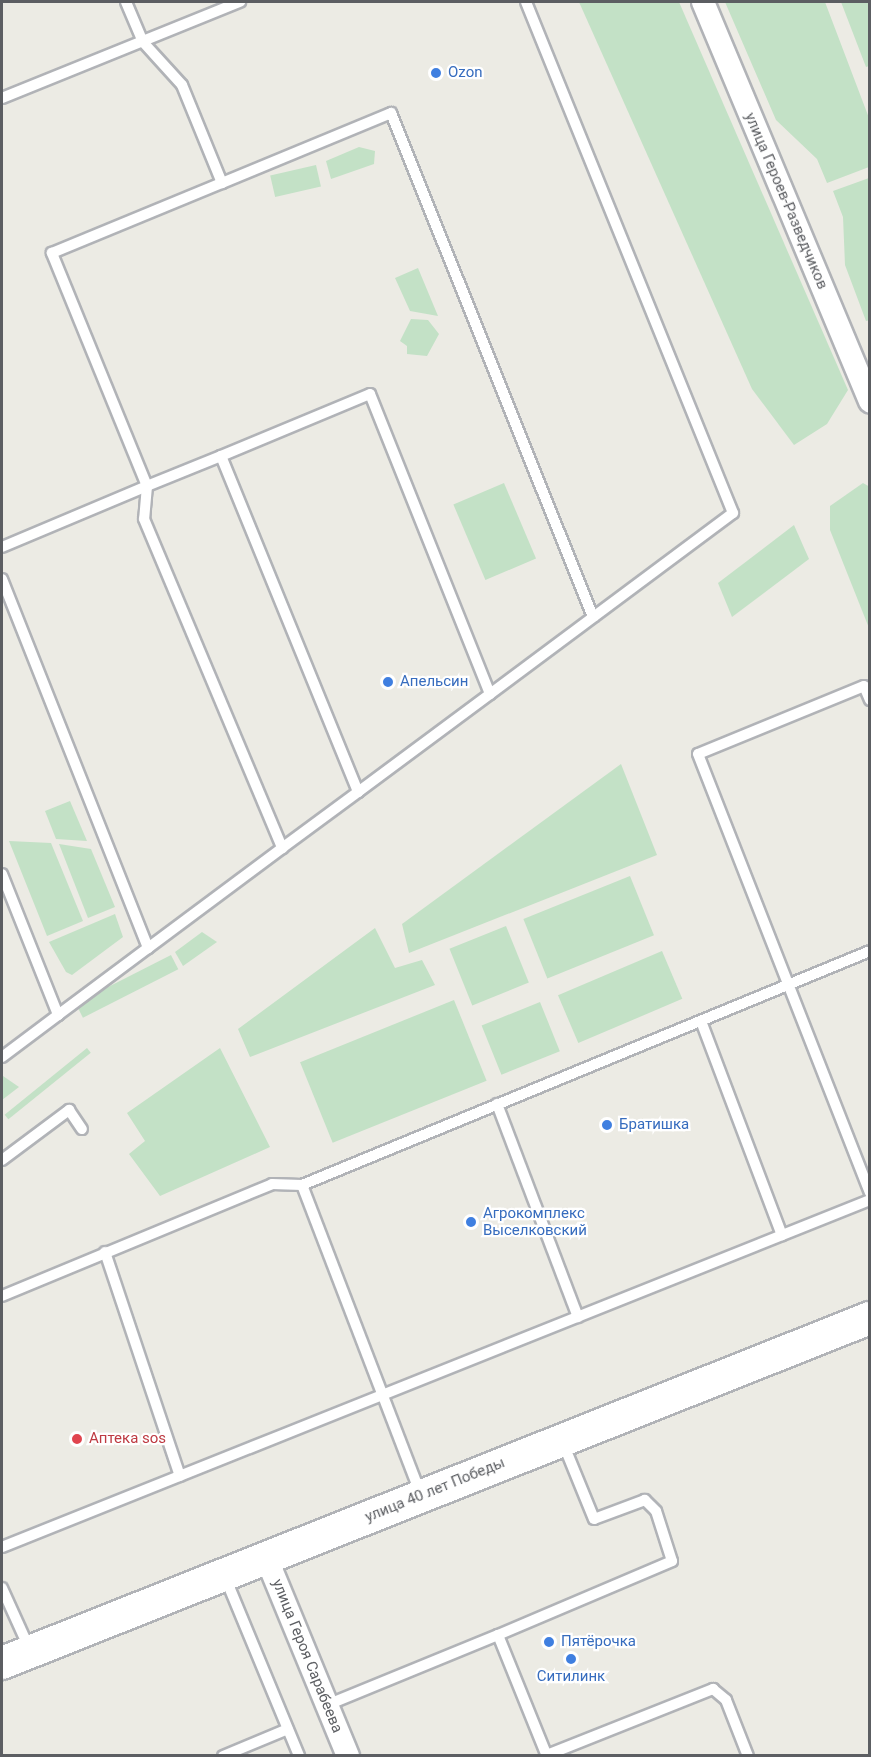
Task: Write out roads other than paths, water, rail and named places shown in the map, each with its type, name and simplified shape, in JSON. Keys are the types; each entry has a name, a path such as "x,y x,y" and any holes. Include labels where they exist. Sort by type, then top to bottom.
{"street":[{"name":"улица Героев-Разведчиков","path":"703,2 870,402"},
{"name":"улица 40 лет Победы","path":"2,1663 870,1318"},
{"name":"улица Героя Сарабеева","path":"266,1557 348,1755"}],"lane":[{"path":"126,2 143,42 182,85 222,183"},
{"path":"2,98 240,2"},
{"path":"2,1057 733,513 526,2"},
{"path":"282,848 144,519 147,486 52,253 391,113 592,617"},
{"path":"2,547 370,394 490,694"},
{"path":"221,456 358,792"},
{"path":"2,579 148,948"},
{"path":"870,700 864,686 698,754 870,1192"},
{"path":"2,874 58,1015"},
{"path":"2,1296 272,1184 302,1185 870,951"},
{"path":"701,1021 782,1235"},
{"path":"497,1104 578,1317"},
{"path":"2,1160 69,1110 82,1129"},
{"path":"302,1185 422,1495"},
{"path":"2,1547 870,1200"},
{"path":"105,1252 180,1476"},
{"path":"327,1705 672,1561 656,1511 645,1500 594,1519 561,1440"},
{"path":"223,1574 298,1755"},
{"path":"2,1588 30,1650"},
{"path":"498,1635 547,1755 713,1689 726,1700 748,1755"},
{"path":"223,1755 288,1729"}],"place":[{"name":"Ozon","path":"436,73"},
{"name":"Апельсин","path":"388,682"},
{"name":"Братишка","path":"607,1125"},
{"name":"Агрокомплекс Выселковский","path":"471,1222"},
{"name":"Аптека sos","path":"77,1439"},
{"name":"Пятёрочка","path":"549,1642"},
{"name":"Ситилинк","path":"571,1659"}]}
